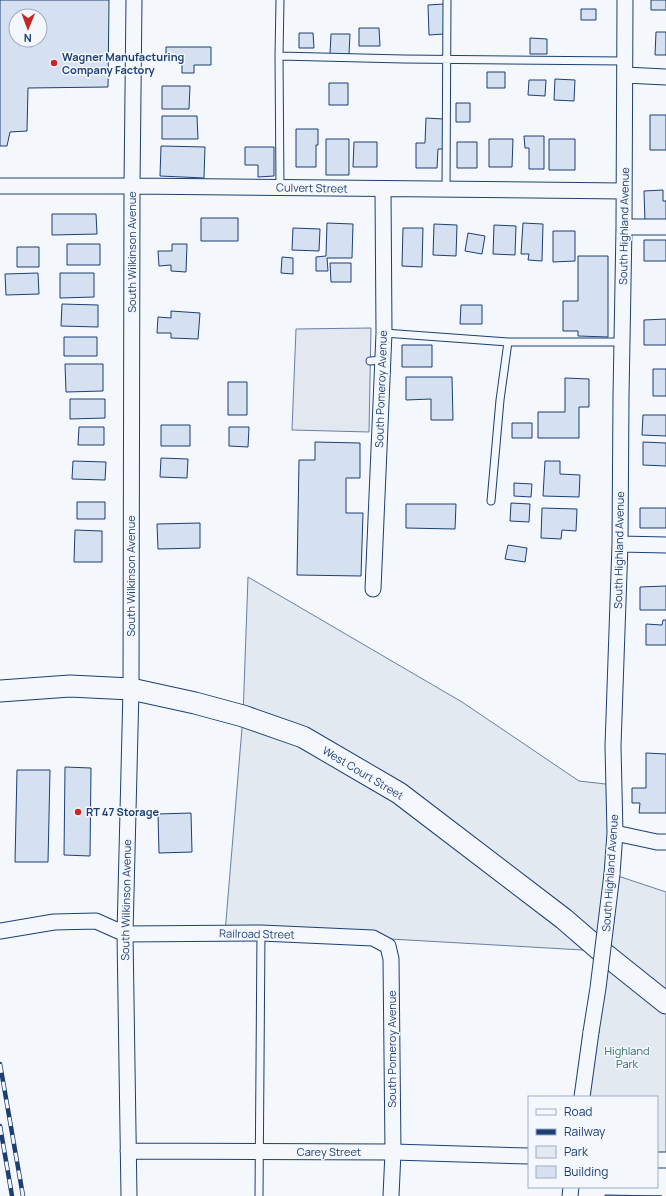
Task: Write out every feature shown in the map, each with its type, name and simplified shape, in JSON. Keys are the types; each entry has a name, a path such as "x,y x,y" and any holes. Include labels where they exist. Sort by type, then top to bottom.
{"main road":[{"name":"West Court Street","path":"0,691 70,686 131,689 195,703 236,714 303,737 399,793 564,918 612,961 666,1003"}],"street":[{"name":"South Wilkinson Avenue","path":"129,1196 125,934 131,689 134,0"},
{"name":"South Highland Avenue","path":"582,1096 604,947 615,833 613,746 620,544 625,0"},
{"path":"625,68 666,76"},
{"name":"Culvert Street","path":"0,186 624,191"},
{"name":"South Pomeroy Avenue","path":"373,589 377,361 384,333 383,189"},
{"path":"624,227 666,227"},
{"path":"620,544 666,545"},
{"path":"615,833 657,842 666,842"},
{"path":"0,931 54,922 96,921 125,934"},
{"name":"Railroad Street","path":"125,934 261,933 373,938 388,946"},
{"name":"South Pomeroy Avenue","path":"388,946 392,959 392,1196"},
{"name":"Carey Street","path":"128,1151 393,1152 528,1156"}],"lane":[{"path":"280,0 280,188"},
{"path":"446,190 447,0"},
{"path":"279,56 446,60 625,68"},
{"path":"384,333 508,342 622,342"},
{"path":"491,501 500,400 508,342"},
{"path":"259,1196 261,933"}],"green space":[{"name":"Highland Park","path":"248,577 462,702 579,781 614,785 612,874 666,892 666,1160 658,1160 658,1096 582,1096 600,951 373,938 225,933 243,716"}],"shaded area":[{"path":"371,328 369,432 292,430 296,329"}],"building":[{"name":"Wagner Manufacturing Company Factory","path":"0,0 109,0 108,87 28,88 27,131 10,132 7,146 0,146"},
{"path":"651,0 666,0 666,10 651,10"},
{"path":"444,4 444,34 429,35 428,5"},
{"path":"581,9 596,9 596,20 581,20"},
{"path":"359,28 379,28 380,46 359,46"},
{"path":"656,32 666,32 666,55 655,55"},
{"path":"299,33 313,33 314,48 299,48"},
{"path":"331,34 350,34 349,54 330,54"},
{"path":"530,38 547,39 547,54 530,54"},
{"path":"166,47 211,47 211,65 194,65 194,73 182,73 182,60 166,60"},
{"path":"487,72 505,72 505,88 487,88"},
{"path":"555,79 575,80 574,101 554,100"},
{"path":"529,80 546,80 545,96 528,95"},
{"path":"329,83 348,83 348,105 329,105"},
{"path":"162,86 190,86 189,109 162,109"},
{"path":"456,103 470,103 470,122 456,122"},
{"path":"650,115 666,115 666,150 650,150"},
{"path":"162,116 197,116 198,139 162,139"},
{"path":"426,118 443,119 443,149 438,149 437,168 416,168 416,143 425,143"},
{"path":"296,129 318,129 316,167 296,167"},
{"path":"524,136 544,136 544,169 529,169 529,148 525,148"},
{"path":"326,139 349,139 349,175 326,175"},
{"path":"489,139 513,139 512,167 489,167"},
{"path":"549,139 575,139 575,170 549,170"},
{"path":"354,142 377,142 377,167 353,167"},
{"path":"457,142 477,142 477,168 457,168"},
{"path":"161,146 205,147 204,178 160,176"},
{"path":"245,147 274,147 274,176 258,177 258,165 245,165"},
{"path":"663,190 663,201 666,201 666,222 645,222 644,191"},
{"path":"52,214 96,214 97,234 52,235"},
{"path":"201,218 238,218 238,241 201,241"},
{"path":"327,223 353,224 352,258 327,258 328,271 316,271 316,257 326,256"},
{"path":"523,223 543,224 542,261 528,260 529,254 521,254"},
{"path":"434,224 457,225 456,256 433,255"},
{"path":"494,225 516,226 515,255 493,254"},
{"path":"293,228 320,229 319,251 292,250"},
{"path":"403,228 423,228 422,267 402,266"},
{"path":"553,231 575,231 575,261 553,262"},
{"path":"468,233 485,236 482,254 465,251"},
{"path":"644,240 666,240 666,261 644,261"},
{"path":"67,244 100,244 100,265 67,265"},
{"path":"172,244 187,244 186,272 171,271 171,265 159,266 158,251 172,251"},
{"path":"17,247 39,247 39,267 17,267"},
{"path":"578,256 608,256 608,337 578,336 578,331 563,331 563,301 578,301"},
{"path":"282,257 293,258 293,274 281,273"},
{"path":"330,263 351,263 351,282 331,282"},
{"path":"38,273 39,294 6,295 5,274"},
{"path":"60,273 94,273 94,297 60,298"},
{"path":"62,304 98,305 98,327 61,326"},
{"path":"461,305 482,305 482,324 460,324"},
{"path":"171,311 200,313 198,339 171,338 171,333 157,333 158,317 171,318"},
{"path":"666,319 666,345 644,345 644,320"},
{"path":"64,337 97,337 97,356 64,356"},
{"path":"402,345 432,345 432,367 402,367"},
{"path":"65,364 103,364 103,391 66,392"},
{"path":"653,369 666,369 666,396 653,396"},
{"path":"406,377 452,377 453,420 431,420 431,399 406,400"},
{"path":"565,378 589,379 589,407 579,407 579,438 538,438 538,412 565,412"},
{"path":"228,382 247,382 247,415 228,415"},
{"path":"70,399 105,399 105,418 70,419"},
{"path":"643,415 666,415 666,436 642,435"},
{"path":"512,423 532,423 532,438 512,438"},
{"path":"161,425 190,425 190,446 161,446"},
{"path":"79,427 104,427 104,445 78,445"},
{"path":"229,427 249,427 248,447 229,446"},
{"path":"315,442 360,443 360,478 346,478 346,513 363,513 361,576 297,575 299,460 315,460"},
{"path":"643,442 666,443 666,466 643,465"},
{"path":"161,458 188,459 187,478 160,477"},
{"path":"73,461 106,462 105,480 72,479"},
{"path":"545,461 560,461 560,474 580,475 579,497 543,496"},
{"path":"514,483 532,484 531,497 514,496"},
{"path":"77,502 105,502 105,519 77,519"},
{"path":"511,503 530,504 529,522 510,521"},
{"path":"406,504 456,504 455,529 406,528"},
{"path":"542,508 577,509 576,531 562,530 561,539 541,538"},
{"path":"640,508 666,508 666,528 640,528"},
{"path":"200,523 200,548 158,549 157,524"},
{"path":"75,530 102,531 102,562 74,562"},
{"path":"508,545 527,548 525,562 505,559"},
{"path":"666,586 666,610 640,610 640,587"},
{"path":"663,620 666,620 666,645 646,645 646,624 662,625"},
{"path":"646,753 666,754 666,813 639,813 640,803 632,803 632,788 646,788"},
{"name":"RT 47 Storage","path":"65,767 91,768 90,856 64,855"},
{"path":"17,770 50,770 48,862 15,862"},
{"path":"191,813 192,852 159,853 158,814"},
{"path":"605,1195 662,1196 605,1196"}],"railway":[{"path":"0,1064 23,1196"},
{"path":"0,1126 12,1196"}],"place":[{"name":"Wagner Manufacturing Company Factory","path":"54,63"},
{"name":"RT 47 Storage","path":"78,812"}]}
